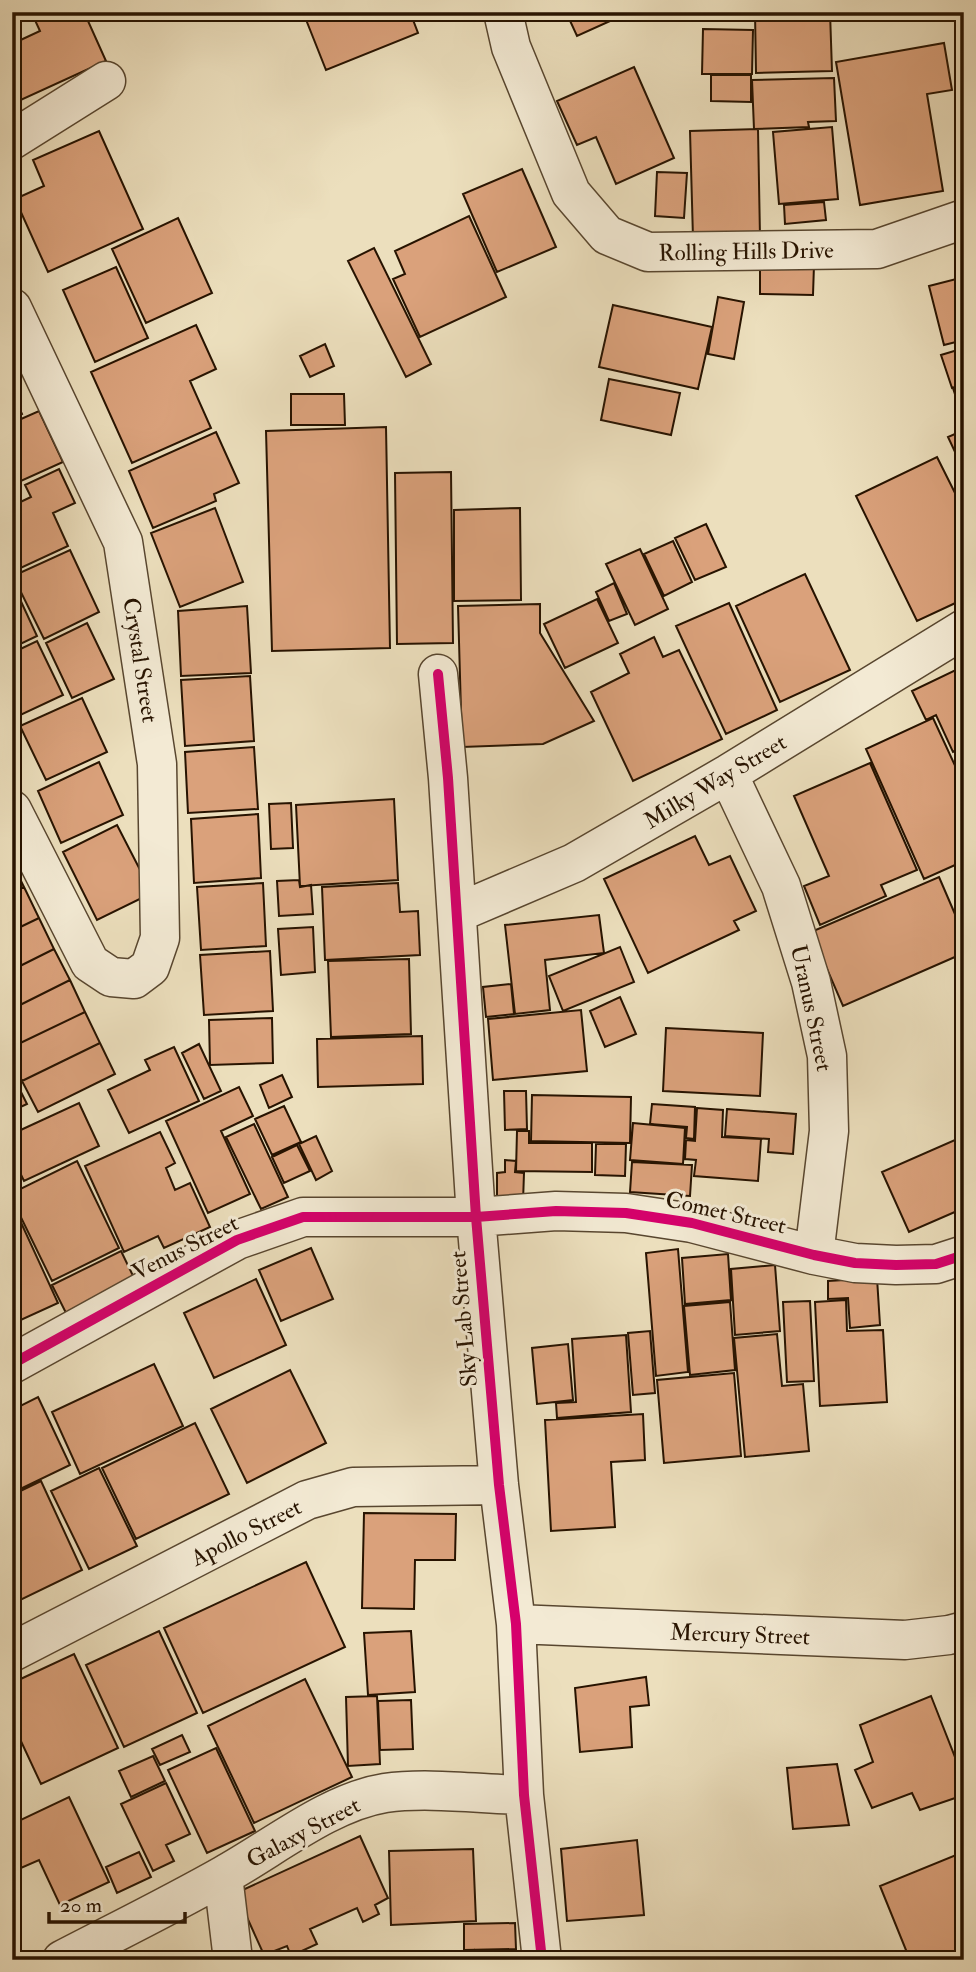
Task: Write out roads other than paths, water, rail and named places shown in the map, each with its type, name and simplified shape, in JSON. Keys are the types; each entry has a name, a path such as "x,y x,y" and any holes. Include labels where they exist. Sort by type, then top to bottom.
{"street":[{"name":"Rolling Hills Drive","path":"503,12 511,47 571,193 607,235 648,253 877,249 964,219"},
{"path":"12,140 106,81"},
{"name":"Crystal Street","path":"12,308 123,542 157,764 160,938 150,967 134,979 111,977 90,963 12,810"},
{"name":"Milky Way Street","path":"457,913 574,863 728,774 964,629"},
{"name":"Sky Lab Street","path":"438,674 448,778 476,1217 499,1485 516,1625 524,1795 542,1960"},
{"name":"Uranus Street","path":"728,774 781,886 811,982 827,1056 829,1131 814,1255"},
{"name":"Comet Street","path":"476,1217 556,1211 626,1213 692,1223 855,1263 936,1264 964,1255"},
{"name":"Venus Street","path":"12,1364 237,1240 303,1217 476,1217"},
{"name":"Apollo Street","path":"12,1652 307,1500 353,1487 499,1485"},
{"name":"Mercury Street","path":"516,1625 905,1640 950,1635 964,1630"},
{"name":"Galaxy Street","path":"62,1960 223,1876 330,1813 361,1799 386,1793 409,1792 524,1795"},
{"path":"223,1876 233,1960"}]}
